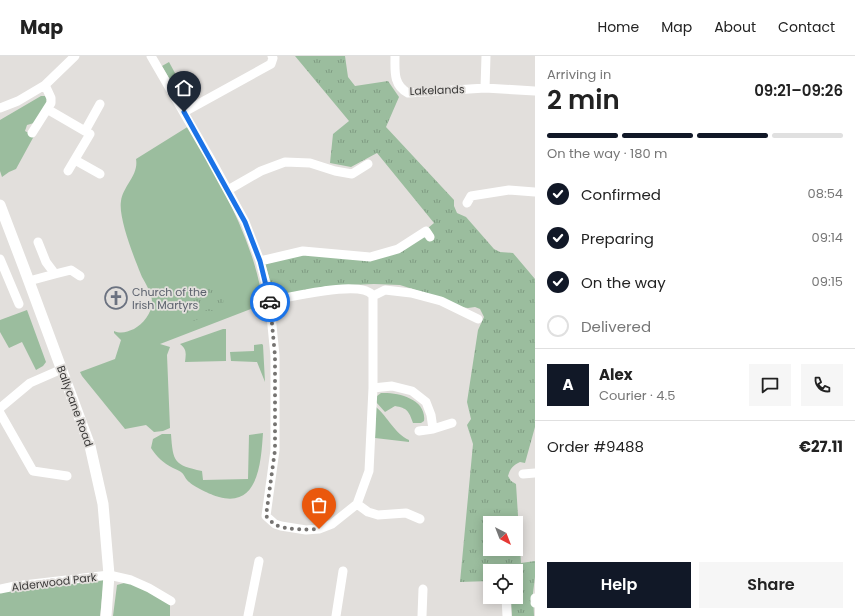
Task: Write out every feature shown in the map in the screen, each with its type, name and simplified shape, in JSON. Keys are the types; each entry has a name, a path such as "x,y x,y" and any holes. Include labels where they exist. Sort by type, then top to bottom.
{"main road":[{"name":"Ballycane Road","path":"1,212 29,281 90,446 103,504 109,575 106,616"}],"street":[{"path":"0,108 18,101 46,85 75,56"},
{"path":"151,56 228,190 245,222 260,261 270,300 275,356 275,450 266,516 275,524 306,530 319,529 332,524 357,504 369,471 373,388 374,296"},
{"path":"184,112 271,64 273,58 272,56"},
{"name":"Lakelands","path":"395,56 396,79 400,87 408,94 485,88 535,91"},
{"path":"485,88 486,56"},
{"path":"32,134 51,103 51,98 46,85"},
{"path":"85,130 100,104"},
{"path":"46,110 90,134 68,171"},
{"path":"75,160 100,174"},
{"path":"228,190 261,171 285,162 310,163 335,171 352,174 368,164"},
{"path":"467,203 471,196 486,193 509,190 535,192"},
{"path":"260,261 303,251 370,257 398,249 426,232 430,237"},
{"path":"38,242 46,262 54,274"},
{"path":"0,259 19,304"},
{"path":"29,281 71,270 80,276"},
{"path":"270,300 328,290 359,288 368,291 374,296"},
{"path":"374,296 385,290 411,293 441,301 478,319"},
{"path":"0,408 30,383 62,369"},
{"path":"373,388 392,386 412,391 426,402 431,415 433,429"},
{"path":"0,413 33,471 67,476"},
{"path":"419,431 433,429 452,423"},
{"path":"523,474 535,473"},
{"path":"357,504 368,512 378,515 406,513 420,520"},
{"path":"248,616 259,561"},
{"path":"336,616 344,571"},
{"name":"Alderwood Park","path":"0,589 109,575 131,580 149,588 171,601"},
{"path":"422,616 423,589"},
{"path":"535,598 535,604"},
{"path":"506,604 507,616"}],"green space":[{"path":"295,56 345,56 348,77 355,86 388,81 399,97 386,127 454,200 454,206 457,213 466,217 494,249 500,252 513,253 535,279 535,427 525,463 520,462 515,464 508,476 511,481 516,484 518,516 483,516 483,556 521,556 521,563 535,561 533,593 534,616 512,616 511,604 523,604 523,564 483,564 483,581 460,582 473,444 467,425 471,419 467,402 478,330 484,317 480,309 475,307 461,307 444,299 400,285 374,284 328,286 274,296 265,263 303,255 399,252 434,223 377,153 351,167 330,163 333,134 349,121"},
{"path":"169,62 182,86 176,90 162,66"},
{"path":"41,96 45,96 47,103 34,123 27,125 25,131 34,136 16,169 2,177 0,171 0,120"},
{"path":"189,126 225,193 241,227 254,263 264,304 160,344 170,347 167,355 170,428 163,431 154,432 146,425 125,429 80,372 115,359 121,340 114,333 114,331 124,332 134,329 144,321 149,314 152,306 151,296 135,260 124,228 121,208 122,196 135,170 136,159"},
{"path":"207,286 220,290 223,296 223,304 215,311 206,311 200,318 188,321 182,314 180,303 192,294 198,295"},
{"path":"27,310 46,362 43,366 36,370 22,342 9,348 0,332 0,320"},
{"path":"226,329 226,361 185,362 185,350 180,344"},
{"path":"262,344 265,382 257,362 231,361 230,352 254,351 254,345"},
{"path":"381,393 395,394 410,398 421,407 424,413 424,421 421,423 413,423 405,409 395,406 385,412 376,402 377,396"},
{"path":"376,407 400,434 409,440 409,442 375,438"},
{"path":"263,433 259,468 255,480 250,489 242,496 232,499 216,496 193,485 181,472 160,460 151,448 153,439 162,434 171,434 174,456 177,461 186,467 202,471 203,480 248,479 249,435"},
{"path":"104,580 100,616 0,616 0,591"},
{"path":"131,581 170,602 170,616 113,616 117,585"}],"way so far":[{"path":"270,302 276,376 275,450 266,516 275,524 281,526 306,530 319,529"}],"place":[{"name":"Church of the Irish Martyrs","path":"116,298"}],"route":[{"path":"184,112 245,222 260,261 270,302"}]}
